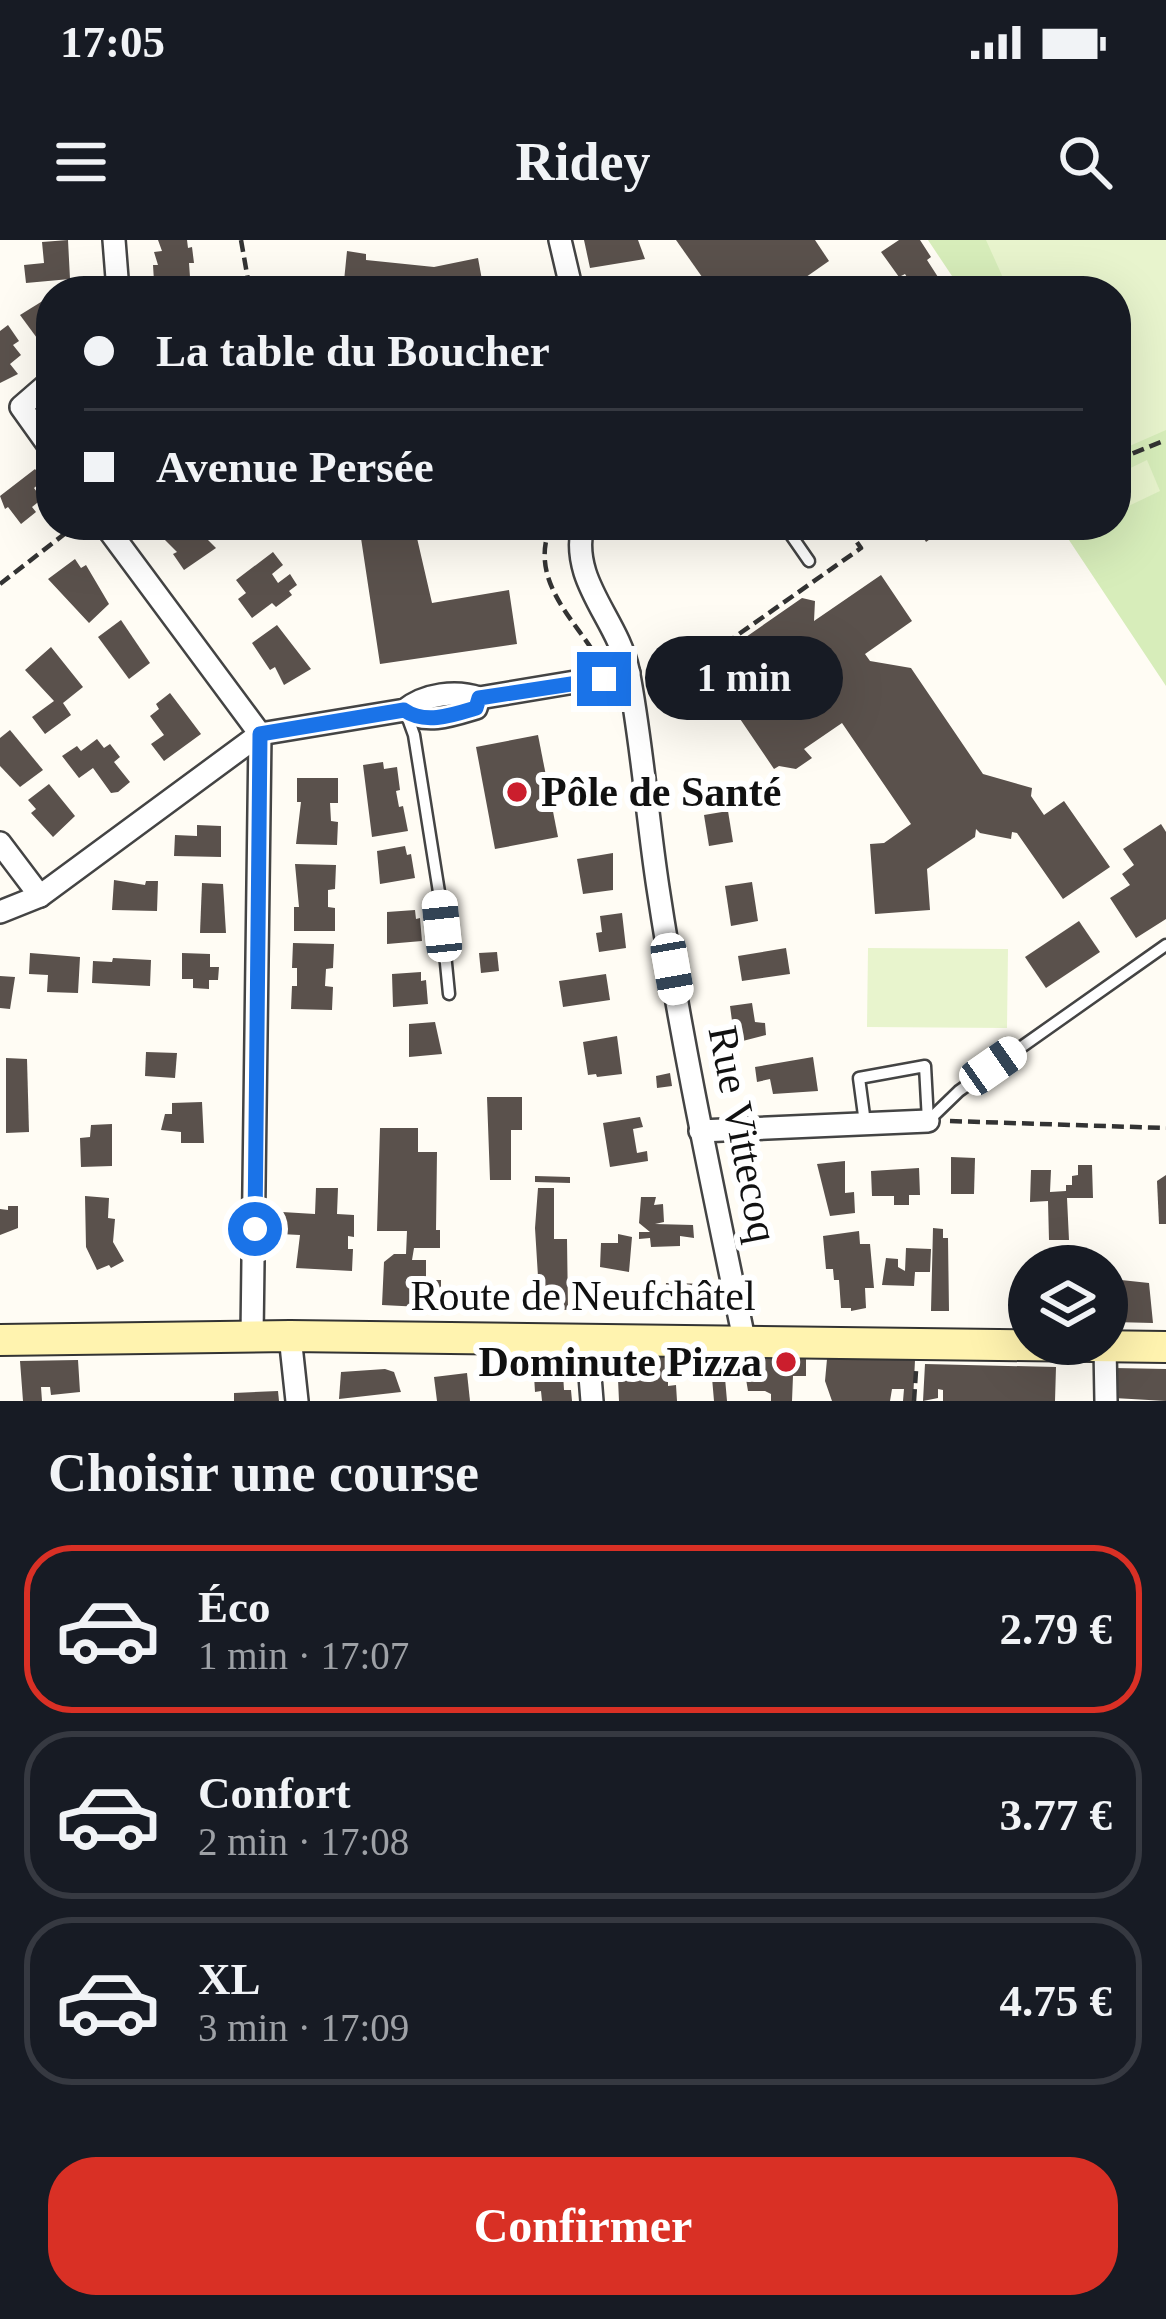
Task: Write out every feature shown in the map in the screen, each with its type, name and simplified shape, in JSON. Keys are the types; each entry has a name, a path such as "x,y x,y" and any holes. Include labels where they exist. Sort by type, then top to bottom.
{"main road":[{"name":"Route de Neufchâtel","path":"0,1340 290,1336 1008,1344"},
{"name":"Route de Neufchâtel","path":"1128,1347 1166,1348"}],"street":[{"path":"114,240 117,276"},
{"path":"560,240 568,276"},
{"path":"36,394 21,406 36,428"},
{"path":"116,540 260,734 252,1336"},
{"name":"Rue Vittecoq","path":"582,540 589,587 617,637 634,683 658,888 700,1131 744,1339"},
{"path":"0,912 40,896 260,734 404,710 416,701 462,692 479,698 604,679 634,683"},
{"path":"0,843 40,896"},
{"path":"700,1131 928,1121"},
{"path":"290,1336 297,1401"},
{"path":"587,1338 592,1401"},
{"path":"1105,1365 1106,1401"}],"lane":[{"path":"794,540 809,561"},
{"path":"404,710 414,735 439,892 449,994"},
{"path":"928,1121 958,1091 1166,945"},
{"path":"865,1124 859,1078 925,1066 928,1121"}],"path":[{"path":"242,240 248,276"},
{"path":"1131,454 1166,440"},
{"path":"0,584 57,540"},
{"path":"548,540 545,557 552,590 570,623 597,656 604,679"},
{"path":"642,702 862,548 856,540"},
{"path":"634,683 668,672"},
{"path":"928,1121 1166,1127"}],"green space":[{"path":"928,240 1166,240 1166,686 1069,540 1131,540 1131,276 952,276"},
{"path":"986,240 1166,240 1166,430 1131,445 1131,276 1002,276"},
{"path":"1147,460 1160,491 1131,505 1131,468"},
{"path":"868,948 1008,949 1007,1028 867,1027"}],"building":[{"path":"68,240 70,276 36,276 36,282 26,283 24,265 44,263 42,242"},
{"path":"158,240 187,240 194,263 189,263 190,276 154,276 153,265 158,265 154,252 162,251"},
{"path":"584,240 638,240 645,259 590,268"},
{"path":"676,240 815,240 829,261 808,276 701,276"},
{"path":"899,240 920,240 937,276 898,276 881,252"},
{"path":"347,251 366,254 366,260 434,267 478,258 481,276 344,276"},
{"path":"36,305 36,337 20,315"},
{"path":"8,325 19,341 13,345 21,355 10,364 18,374 0,383 0,331"},
{"path":"36,470 36,504 32,507 36,512 21,524 5,509 0,496"},
{"path":"165,540 208,540 216,548 184,570 173,554 177,552"},
{"path":"361,540 417,540 432,603 509,590 517,644 380,664"},
{"path":"273,552 283,565 272,574 278,583 290,574 297,585 276,607 272,603 252,618 238,599 246,593 236,580"},
{"path":"75,559 81,568 86,565 109,604 89,623 48,579"},
{"path":"881,575 912,621 865,654 870,661 911,668 983,774 1032,788 1031,796 1044,815 1064,801 1110,867 1063,899 1017,833 1012,832 1011,839 976,829 975,837 927,869 930,910 875,914 870,844 884,843 911,824 842,723 804,749 812,758 796,769 774,769 734,710 779,679 767,672 776,644 746,637 802,598 815,601 814,621"},
{"path":"121,620 150,663 129,679 98,637"},
{"path":"277,625 311,669 284,685 275,667 270,670 252,643"},
{"path":"51,647 83,687 63,703 71,715 45,734 32,717 54,701 25,670"},
{"path":"170,693 201,734 164,761 151,744 164,735 150,716"},
{"path":"10,730 43,770 20,787 0,766 0,738"},
{"name":"Pôle de Santé","path":"538,735 558,837 495,849 476,747"},
{"path":"97,739 104,748 110,744 120,757 114,762 130,782 118,792 111,793 93,768 79,778 62,756 77,746 81,751"},
{"path":"383,762 384,769 397,767 400,790 396,791 408,831 372,837 363,765"},
{"path":"297,778 338,778 338,803 330,803 331,821 338,822 337,845 296,844 301,802 297,802"},
{"path":"49,784 75,816 53,837 31,813 36,809 28,800"},
{"path":"728,811 733,842 709,846 704,815"},
{"path":"1161,824 1166,832 1166,919 1136,938 1110,898 1130,885 1122,874 1134,865 1123,849"},
{"path":"197,825 221,826 221,857 174,856 175,835 197,836"},
{"path":"405,846 415,878 380,884 377,851"},
{"path":"613,853 613,890 583,894 577,859"},
{"path":"295,864 336,865 335,889 328,890 328,907 335,908 335,931 294,931 294,907 299,907"},
{"path":"114,880 145,885 158,881 157,911 112,910"},
{"path":"752,882 758,921 731,926 725,886"},
{"path":"202,883 223,884 226,933 200,933"},
{"path":"415,910 422,941 387,944 387,912"},
{"path":"622,913 626,948 599,952 600,916"},
{"path":"1079,921 1100,952 1046,988 1025,957"},
{"path":"293,943 334,944 333,968 326,969 325,986 333,987 332,1010 291,1009 292,986 297,986"},
{"path":"786,948 790,974 742,981 738,956"},
{"path":"497,952 499,971 481,973 479,953"},
{"path":"30,953 80,957 78,993 47,992 48,975 29,974"},
{"path":"182,953 210,954 210,967 219,967 218,980 209,980 209,989 193,988 193,979 182,979"},
{"path":"113,958 151,960 150,986 92,983 93,961 112,962"},
{"path":"421,972 428,1004 393,1007 392,974"},
{"path":"606,974 610,1000 563,1007 559,981"},
{"path":"0,976 15,977 10,1009 0,1008"},
{"path":"752,1003 755,1022 765,1023 766,1035 735,1043 730,1006"},
{"path":"435,1022 442,1054 409,1057 409,1024"},
{"path":"617,1036 622,1074 588,1075 583,1042"},
{"path":"146,1052 177,1053 175,1078 145,1076"},
{"path":"813,1057 818,1091 773,1094 770,1079 757,1082 755,1067"},
{"path":"6,1058 27,1059 29,1132 6,1133"},
{"path":"670,1073 672,1086 657,1088 656,1076"},
{"path":"487,1097 522,1097 522,1130 511,1130 511,1180 490,1180"},
{"path":"202,1102 204,1143 181,1143 181,1132 161,1130 165,1114 172,1114 172,1103"},
{"path":"640,1117 643,1127 633,1129 637,1153 647,1151 648,1161 610,1167 603,1123"},
{"path":"112,1124 112,1166 81,1167 80,1138 90,1137 91,1125"},
{"path":"380,1128 418,1128 418,1152 437,1152 440,1248 414,1248 412,1260 426,1260 426,1280 441,1280 441,1308 382,1305 384,1262 394,1254 406,1254 407,1231 377,1231"},
{"path":"951,1157 975,1158 974,1194 951,1194"},
{"path":"845,1161 845,1193 854,1192 855,1213 830,1216 817,1164"},
{"path":"1078,1165 1092,1165 1093,1198 1067,1198 1069,1240 1049,1240 1048,1201 1030,1202 1031,1170 1051,1170 1050,1192 1066,1191 1072,1176 1078,1175"},
{"path":"919,1168 920,1195 909,1195 909,1205 894,1205 894,1196 872,1196 871,1171"},
{"path":"1166,1175 1166,1224 1159,1224 1157,1181"},
{"path":"535,1176 570,1177 570,1183 535,1182"},
{"path":"316,1188 338,1188 337,1214 354,1215 354,1237 348,1236 352,1271 296,1268 300,1235 280,1234 282,1212 315,1214"},
{"path":"538,1188 554,1188 554,1239 567,1239 568,1310 540,1309 535,1228"},
{"path":"85,1196 109,1198 108,1218 115,1219 113,1242 124,1261 111,1268 97,1270 86,1247"},
{"path":"641,1197 656,1197 654,1205 663,1204 664,1222 655,1224 693,1225 694,1238 680,1236 680,1246 651,1247 650,1238 639,1239 639,1232 650,1232 639,1223"},
{"path":"8,1206 18,1206 18,1228 0,1235 0,1209 8,1210"},
{"path":"933,1228 943,1229 943,1238 948,1238 949,1311 931,1311"},
{"path":"859,1231 860,1244 870,1244 874,1288 865,1288 866,1308 851,1311 841,1308 839,1280 834,1280 833,1269 826,1269 823,1236"},
{"path":"618,1234 632,1237 629,1272 600,1267 601,1243 618,1243"},
{"path":"906,1248 931,1249 930,1272 915,1272 914,1286 882,1285 886,1258 898,1259 898,1267 905,1271"},
{"path":"1128,1281 1149,1283 1153,1323 1128,1322"},
{"path":"666,1283 714,1284 717,1309 712,1313 665,1312"},
{"path":"613,1356 680,1357 680,1372 668,1372 668,1386 676,1385 677,1401 619,1401 618,1379 625,1379 625,1373 613,1373"},
{"path":"562,1357 564,1390 571,1390 572,1401 542,1401 541,1391 535,1392 533,1359"},
{"path":"691,1357 806,1358 806,1376 793,1376 792,1401 771,1401 771,1394 765,1391 748,1391 746,1379 725,1378 727,1401 714,1401 711,1366 691,1366"},
{"path":"827,1359 915,1360 913,1401 903,1401 904,1389 892,1389 890,1401 832,1401 825,1381"},
{"path":"78,1360 80,1392 51,1395 50,1387 41,1387 42,1401 23,1401 20,1361"},
{"path":"925,1364 1056,1367 1055,1401 943,1401 943,1390 938,1389 938,1398 923,1401"},
{"path":"1114,1368 1166,1369 1166,1401 1114,1398"},
{"path":"341,1372 394,1372 401,1392 339,1399"},
{"path":"467,1373 470,1401 437,1401 434,1377"},
{"path":"278,1391 279,1401 234,1401 234,1393"}],"place":[{"name":"Pôle de Santé","path":"517,792"},
{"name":"Dominute Pizza","path":"786,1362"}],"route":[{"path":"255,1229 260,734 404,710 420,718 451,716 476,708 479,698 604,679"}]}
